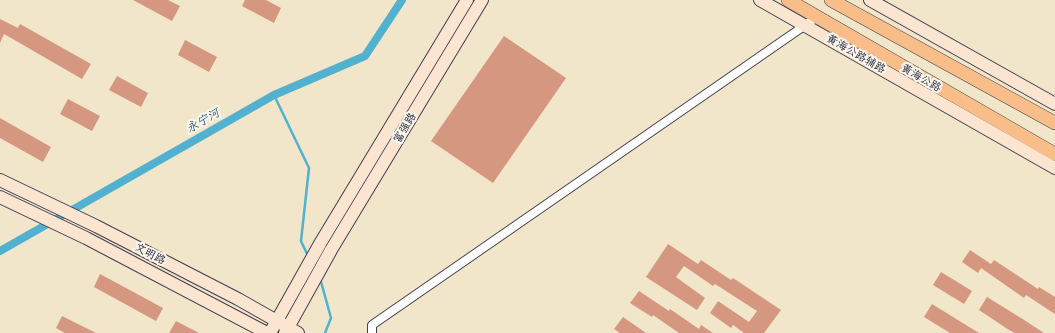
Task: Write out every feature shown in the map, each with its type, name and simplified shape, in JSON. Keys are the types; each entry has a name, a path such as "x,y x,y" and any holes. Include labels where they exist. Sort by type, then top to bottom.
{"main road":[{"name":"黄海公路辅路","path":"760,0 1055,168"},
{"name":"黄海公路","path":"788,0 1055,154"},
{"path":"831,0 1055,123"},
{"path":"870,0 1055,104"},
{"name":"富强路","path":"276,321 321,242 466,1"},
{"name":"富强路","path":"290,331 302,301 331,250 480,3"},
{"name":"文明路","path":"0,180 96,226 276,321 290,331"},
{"name":"文明路","path":"0,197 86,238 267,333"},
{"path":"270,333 276,321"}],"street":[{"path":"372,333 372,325 817,17"}],"building":[{"path":"133,0 168,0 180,6 172,21"},
{"path":"245,0 266,0 281,8 274,23 242,6"},
{"path":"0,19 18,28 20,24 91,64 82,79 4,34 0,43"},
{"path":"504,36 566,78 493,183 431,141"},
{"path":"185,40 217,57 209,72 178,55"},
{"path":"117,76 148,93 141,107 109,90"},
{"path":"68,99 100,116 92,131 60,114"},
{"path":"0,118 51,147 43,162 0,138"},
{"path":"668,244 698,264 701,260 731,280 733,278 781,310 764,333 744,333 733,325 731,328 710,313 718,301 749,322 757,311 715,284 713,286 684,266 676,277 705,298 697,310 646,277"},
{"path":"970,250 991,264 994,260 1038,289 1039,287 1055,297 1055,314 1026,295 1024,298 981,268 978,273 962,262"},
{"path":"941,272 972,291 964,304 933,285"},
{"path":"100,274 163,308 156,321 94,287"},
{"path":"639,291 669,311 670,309 699,329 701,325 713,333 679,333 653,315 652,317 630,303"},
{"path":"987,297 1044,333 1015,333 1009,330 979,310"},
{"path":"932,304 979,333 950,333 924,317"},
{"path":"62,316 96,333 65,333 56,328"},
{"path":"623,317 646,333 620,333 614,329"},
{"path":"176,321 199,333 169,333"}],"waterway":[{"name":"永宁河","path":"0,251 274,95 365,56 402,0"},
{"path":"274,95 309,168 301,241 308,256"},
{"path":"320,278 331,318 325,333"}]}
